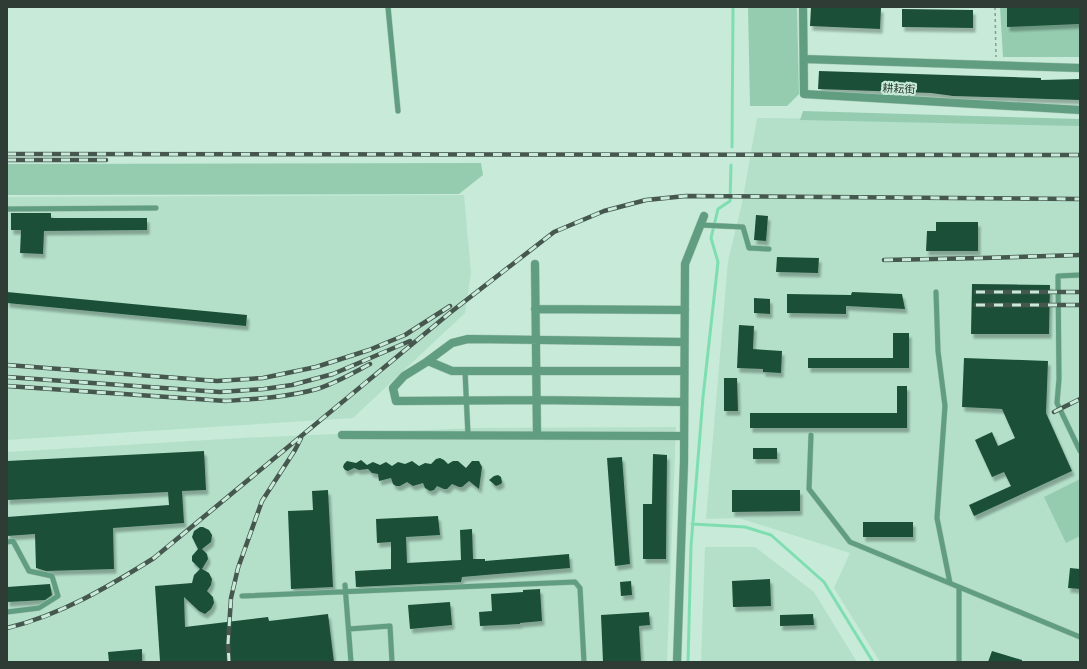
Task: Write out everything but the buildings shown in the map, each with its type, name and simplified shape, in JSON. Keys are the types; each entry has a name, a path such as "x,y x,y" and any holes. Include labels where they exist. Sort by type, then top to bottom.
{"street":[{"name":"耕耘街","path":"803,7 804,94 1080,110"},
{"path":"804,59 1080,68"},
{"path":"677,662 684,436 685,264 704,225 704,216"},
{"path":"535,264 537,435"},
{"path":"535,309 685,310"},
{"path":"684,342 468,339 452,343 428,361 404,376 393,388 396,401 536,400 684,402"},
{"path":"428,361 452,371 684,371"},
{"path":"342,435 684,436"}],"lane":[{"path":"388,7 398,111"},
{"path":"7,209 156,208"},
{"path":"704,225 743,227 749,248 769,249"},
{"path":"1080,275 1058,276 1059,379 1057,403 1080,451"},
{"path":"936,292 938,351 945,406 937,518 950,583"},
{"path":"465,371 468,435"},
{"path":"811,435 809,489 850,542 1080,638"},
{"path":"7,542 13,541 29,571 52,576 58,596 39,608 7,612"},
{"path":"242,596 574,582 580,588 584,662"},
{"path":"345,585 351,662"},
{"path":"959,587 959,662"},
{"path":"349,629 390,626 392,662"}],"path":[{"path":"995,7 996,66"}],"shaded area":[{"path":"748,7 797,7 799,94 787,106 750,106"},
{"path":"1000,7 1080,7 1080,57 1003,57"},
{"path":"803,111 1080,119 1080,126 800,120"},
{"path":"757,118 1080,121 1080,662 880,662 834,588 850,553 739,518 706,519 728,261 742,203"},
{"path":"481,163 483,175 459,194 7,195 7,164"},
{"path":"464,195 471,273 465,313 353,418 7,440 7,197"},
{"path":"676,427 667,662 7,662 7,452 241,438 474,428"},
{"path":"1080,479 1080,536 1066,543 1044,497"},
{"path":"705,547 755,547 814,592 857,662 701,662"}],"waterway":[{"path":"732,147 733,7"},
{"path":"688,662 691,546 703,397 718,262 711,238 718,209 730,201 731,165"},
{"path":"692,524 745,527 771,535 824,582 873,662"}],"railway":[{"path":"7,154 1080,155"},
{"path":"7,160 106,160"},
{"path":"7,628 46,616 84,599 154,558 451,312 554,232 604,211 646,200 686,196 1080,199"},
{"path":"884,260 1080,255"},
{"path":"976,292 1080,292"},
{"path":"976,305 1080,305"},
{"path":"7,365 217,381 263,378 316,367 369,350 405,335 450,306"},
{"path":"7,377 220,392 264,389 292,385 333,374 410,341"},
{"path":"7,386 226,401 284,396 306,392 338,381 370,364"},
{"path":"1054,412 1080,399"},
{"path":"229,662 228,644 231,598 238,568 262,501 295,450 301,438"}]}
